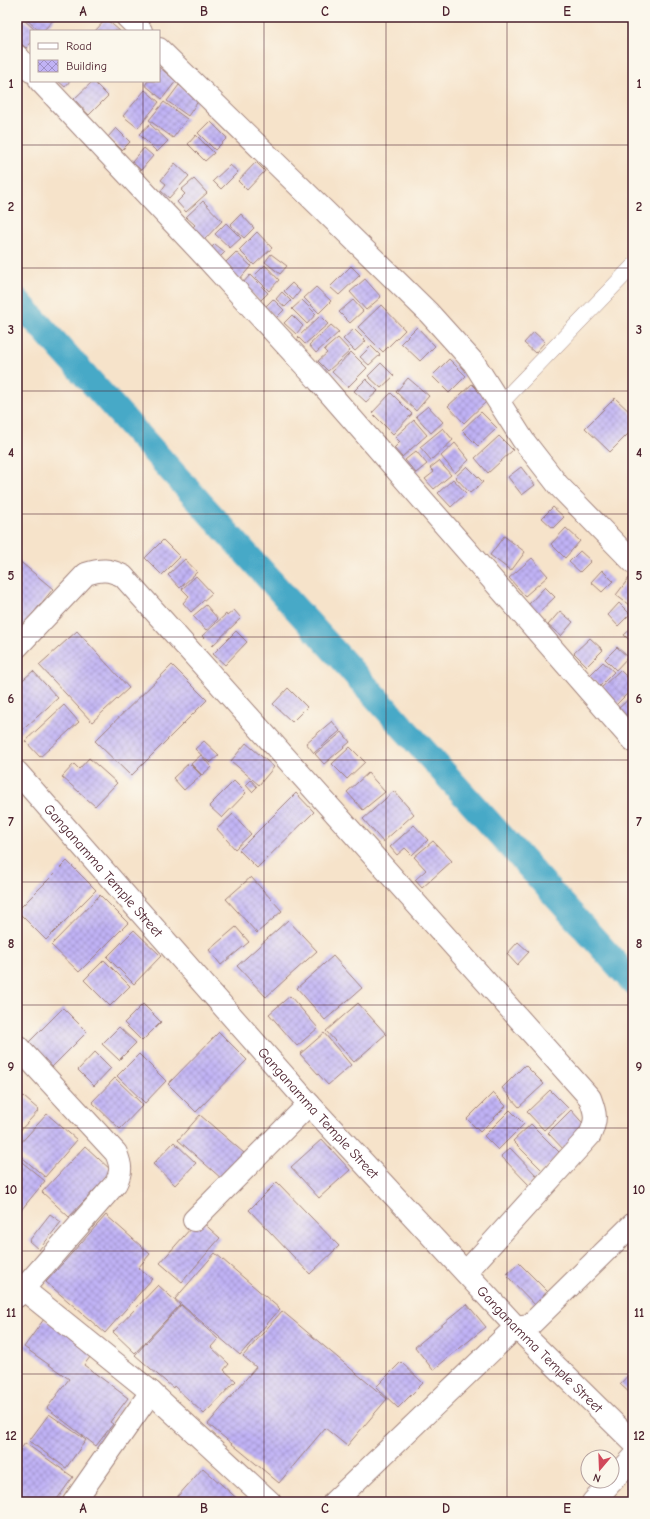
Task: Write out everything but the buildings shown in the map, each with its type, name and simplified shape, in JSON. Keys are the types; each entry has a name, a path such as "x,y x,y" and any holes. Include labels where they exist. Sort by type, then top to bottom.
{"street":[{"path":"127,17 140,30"},
{"path":"160,50 428,312 474,363 523,440 558,485 633,562"},
{"path":"17,56 30,70"},
{"path":"41,82 201,252 319,381 632,737"},
{"path":"17,647 86,574 98,570 113,571 123,576 590,1098 596,1113 595,1124 590,1135 466,1272"},
{"name":"Ganganamma Temple Street","path":"20,783 309,1104 516,1327 633,1442"},
{"path":"17,1046 116,1153 121,1164 120,1174 116,1183 19,1289 151,1392 270,1502"},
{"path":"194,1220 309,1104"},
{"path":"334,1502 516,1327 530,1325 633,1224"},
{"path":"74,1502 151,1392"},
{"path":"620,1472 633,1458"},
{"path":"592,1502 604,1489"}],"lane":[{"path":"500,404 633,266"}],"waterway":[{"path":"17,300 633,982"}]}
